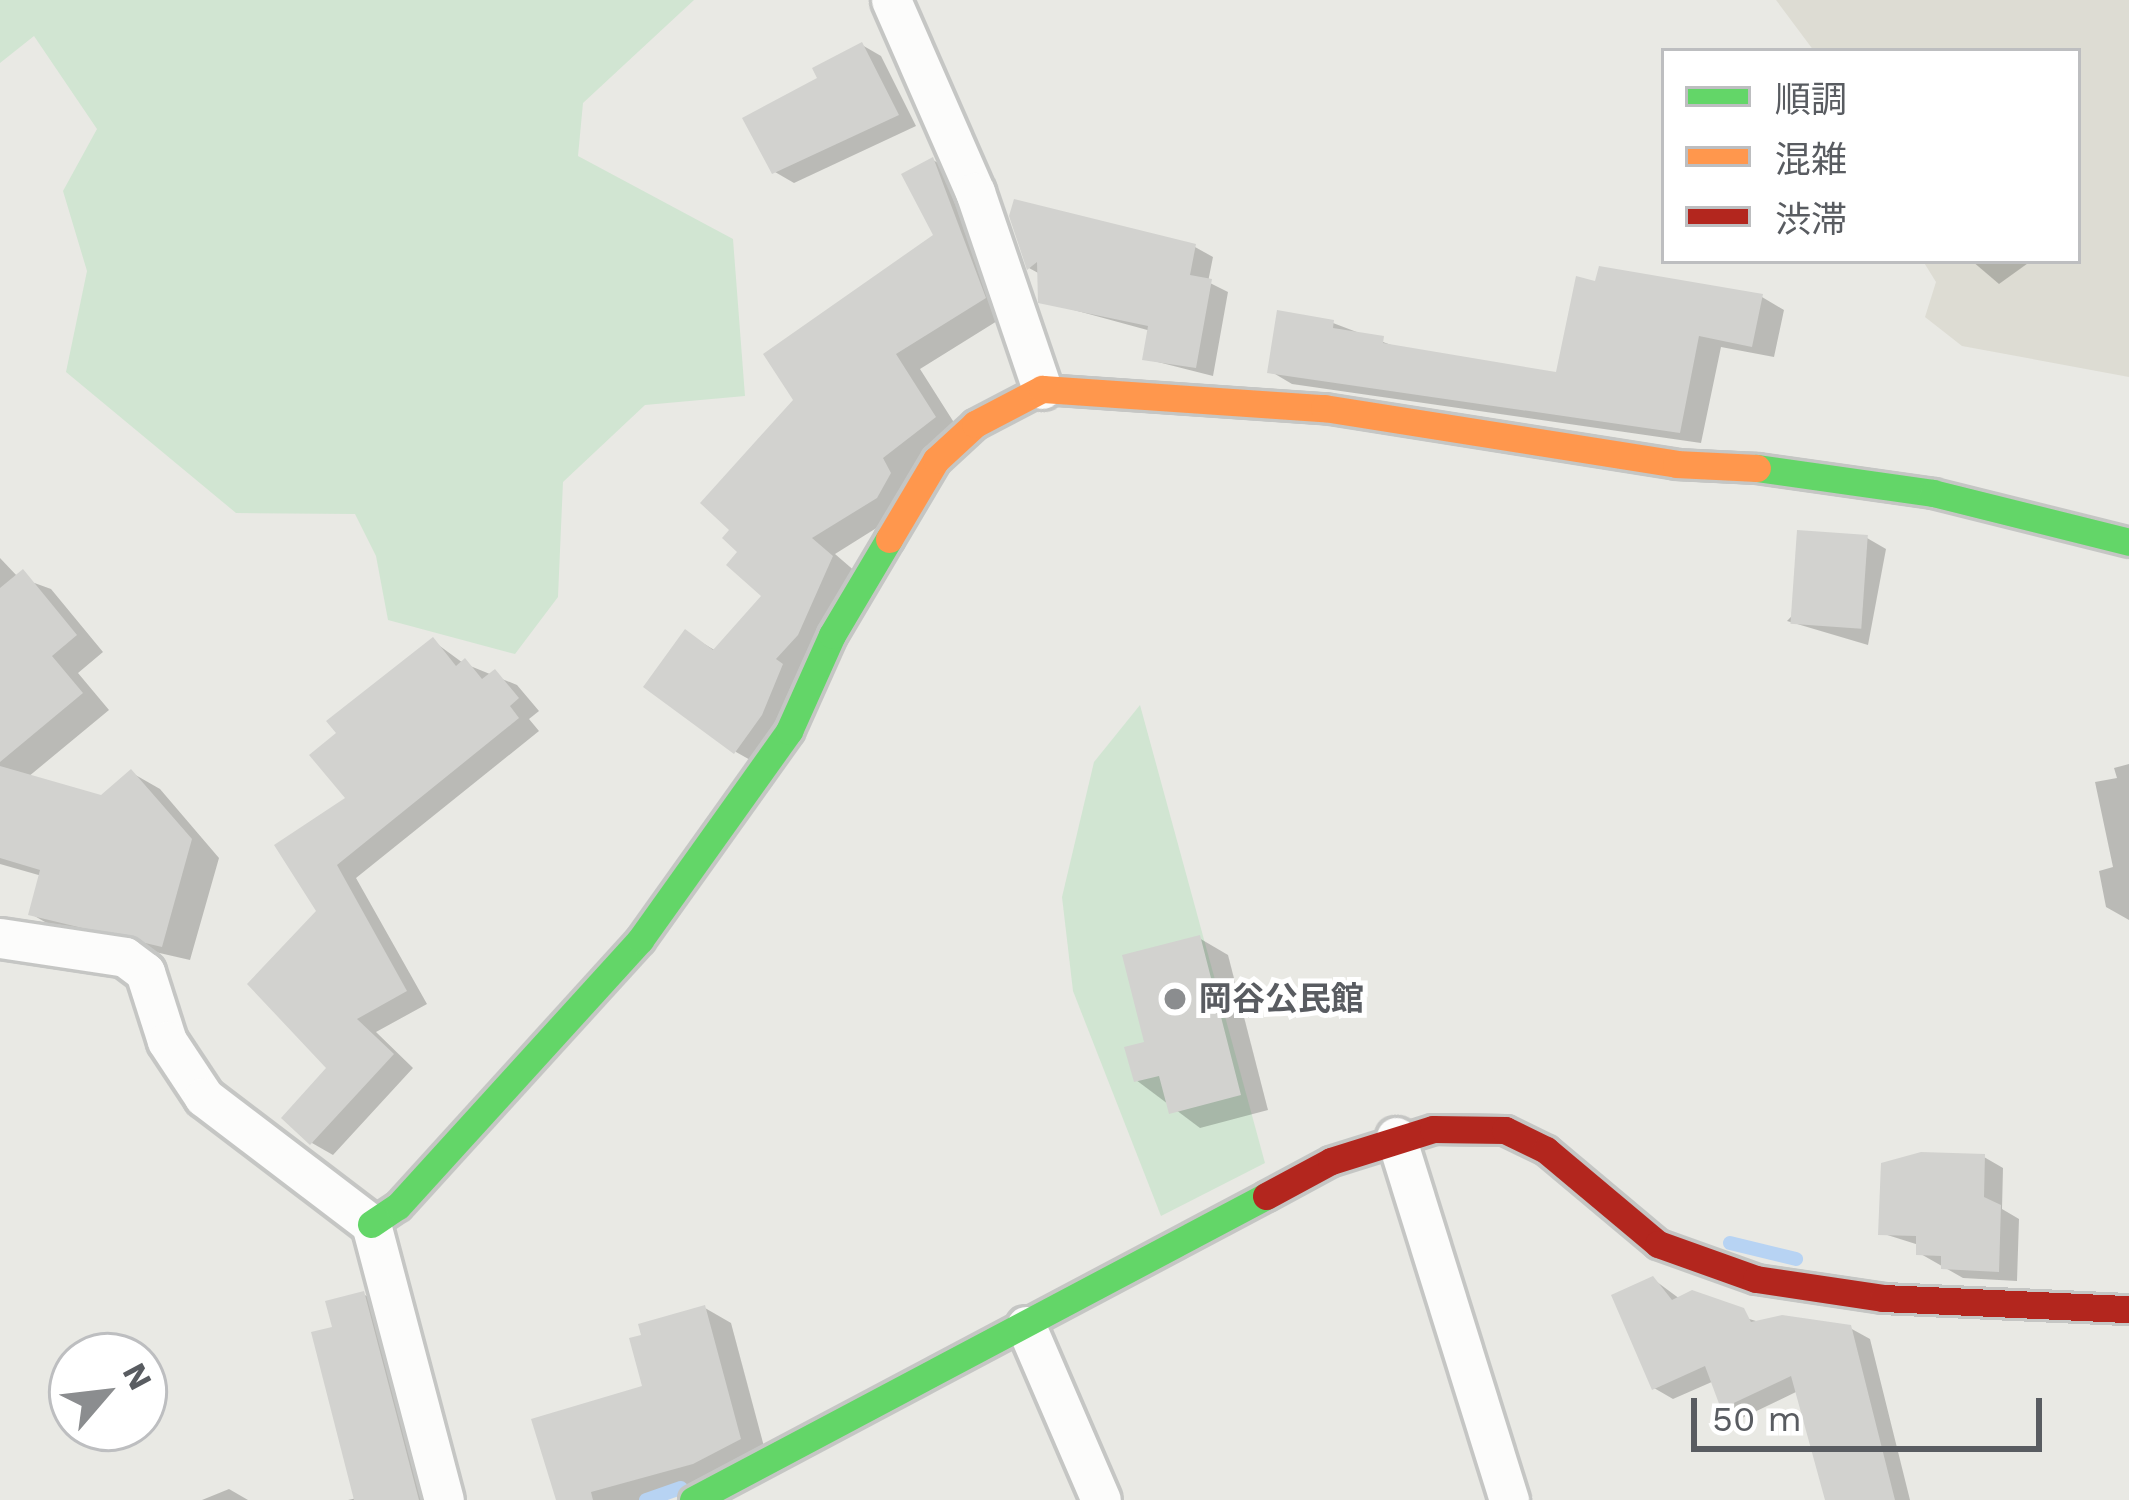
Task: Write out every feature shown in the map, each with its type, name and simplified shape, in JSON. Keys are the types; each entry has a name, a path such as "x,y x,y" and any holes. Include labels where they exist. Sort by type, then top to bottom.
{"street":[{"path":"891,0 976,192 1042,388"},
{"path":"371,1224 398,1206 640,940 790,731 832,635 936,460 975,424 1042,388 1324,408 1676,464 1789,470 1934,493 2129,542"},
{"path":"0,938 94,950 145,972 167,1041 204,1096 371,1224 444,1500"},
{"path":"693,1500 1331,1161 1396,1137 1474,1126 1505,1130 1586,1179 1632,1229 1756,1279 1883,1298 2129,1309"},
{"path":"1396,1137 1509,1500"},
{"path":"1026,1326 1101,1500"}],"shaded area":[{"path":"1776,0 2129,0 2129,377 1962,346 1925,317 1936,282 1925,264 2081,264 2081,48 1812,48"}],"green space":[{"path":"0,0 694,0 583,103 578,156 733,239 745,396 645,405 563,482 558,597 515,654 388,620 376,556 355,514 236,513 66,372 87,271 63,191 97,129 34,36 0,63"},
{"path":"1140,705 1265,1163 1161,1216 1073,991 1062,897 1094,762"}],"building":[{"path":"862,42 899,115 772,174 742,118 817,78 812,68"},
{"path":"933,157 986,298 896,354 936,417 883,458 891,473 877,498 812,538 833,556 798,635 776,659 783,664 762,715 734,754 643,687 685,629 713,650 761,596 726,565 737,552 722,538 729,530 700,503 793,400 763,354 933,235 901,174"},
{"path":"1014,199 1196,244 1190,275 1212,279 1196,368 1142,360 1148,326 1038,303 1037,262 1027,270 1009,216"},
{"path":"1599,266 1763,294 1752,347 1699,336 1680,433 1267,373 1277,310 1334,320 1333,328 1384,336 1383,343 1556,372 1576,276 1595,281"},
{"path":"1797,530 1868,535 1861,629 1790,624"},
{"path":"23,569 77,635 52,656 83,693 0,762 0,588"},
{"path":"433,637 456,666 465,658 482,679 495,669 519,698 510,706 519,718 337,865 407,991 357,1019 394,1054 310,1145 281,1118 326,1068 247,984 316,911 274,845 345,798 309,755 336,733 326,721"},
{"path":"0,766 101,795 131,769 192,839 162,947 28,915 40,870 0,858"},
{"name":"岡谷公民館","path":"1200,935 1241,1095 1169,1114 1159,1076 1134,1082 1124,1047 1144,1042 1122,955"},
{"path":"1921,1152 1985,1154 1984,1197 2001,1205 1999,1272 1941,1269 1941,1256 1916,1255 1916,1236 1878,1235 1881,1163"},
{"path":"1653,1276 1672,1300 1692,1290 1744,1308 1751,1322 1782,1315 1851,1325 1895,1500 1825,1500 1791,1376 1721,1409 1705,1366 1652,1390 1611,1295"},
{"path":"364,1291 419,1500 354,1500 311,1332 332,1327 325,1301"},
{"path":"705,1305 741,1439 693,1464 591,1492 593,1500 556,1500 531,1419 642,1386 629,1338 641,1335 638,1324"}],"waterway":[{"path":"1730,1243 1796,1259"},
{"path":"646,1500 681,1488"}],"traffic: fast":[{"path":"1757,468 1933,493 2129,542"},
{"path":"371,1224 398,1206 640,940 789,731 832,635 889,539"},
{"path":"693,1500 1266,1196"}],"traffic: slow":[{"path":"889,539 936,460 975,424 1042,389 1324,408 1676,464 1757,468"}],"traffic: jam":[{"path":"1266,1196 1331,1161 1433,1129 1505,1130 1546,1150 1658,1244 1756,1279 1883,1298 2129,1309"}],"place":[{"name":"岡谷公民館","path":"1175,999"}]}
